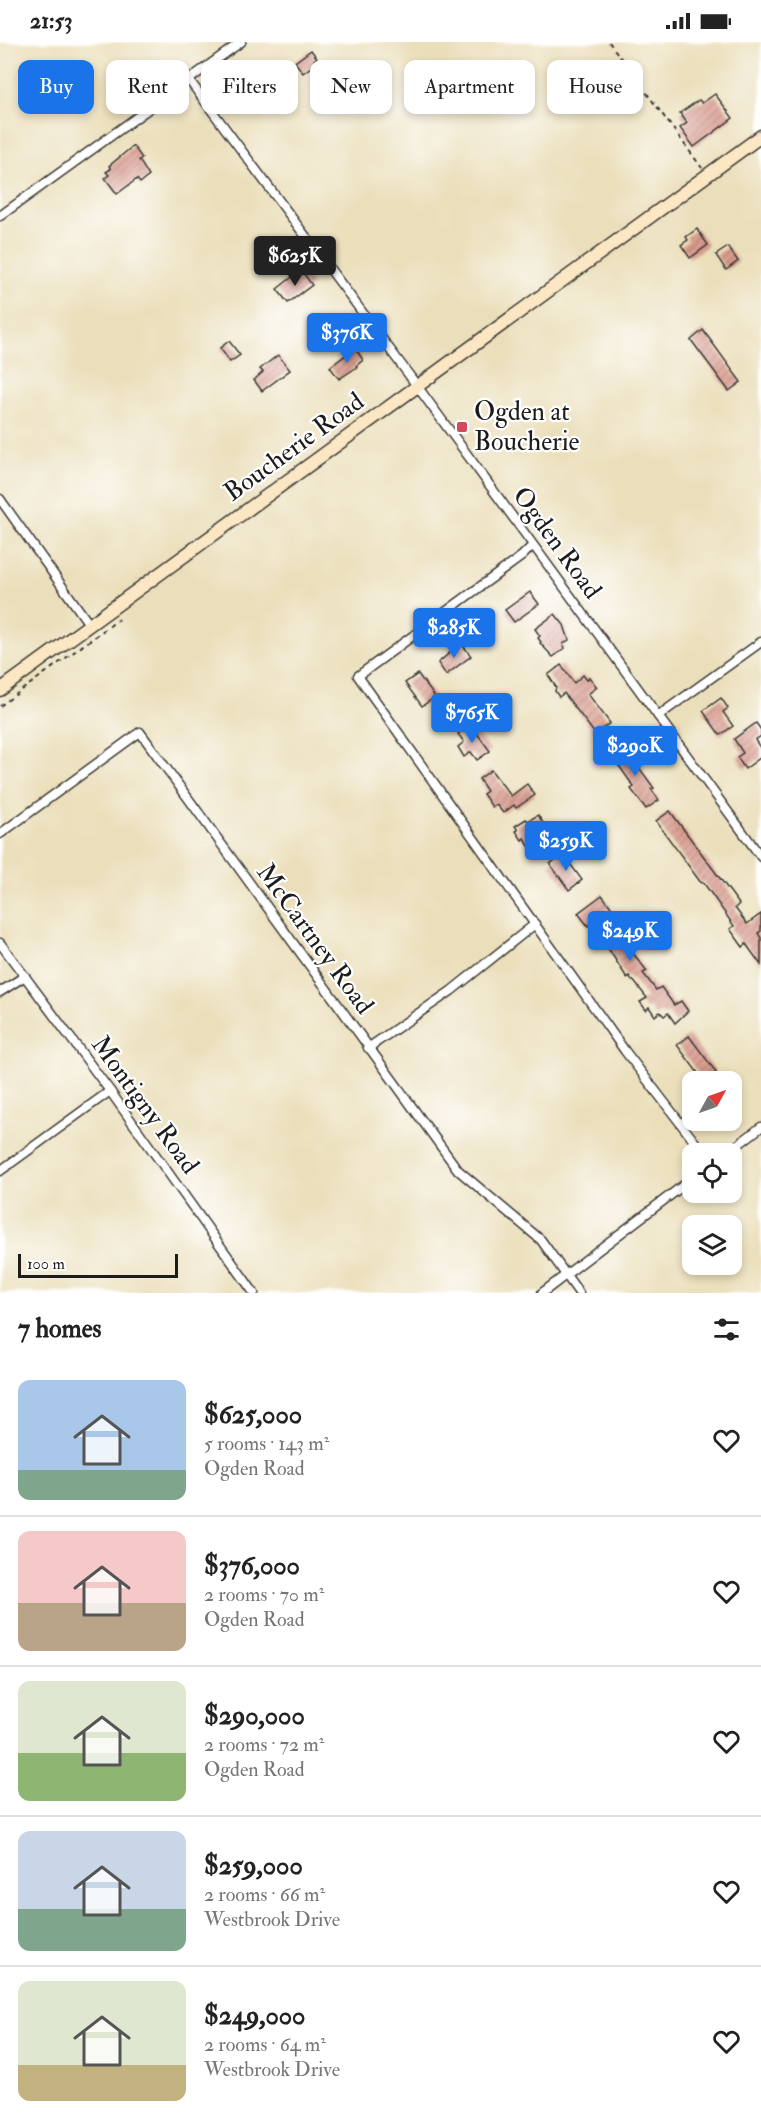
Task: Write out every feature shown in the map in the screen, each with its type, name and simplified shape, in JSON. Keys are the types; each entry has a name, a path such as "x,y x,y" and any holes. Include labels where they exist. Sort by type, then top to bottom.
{"main road":[{"name":"Boucherie Road","path":"0,690 761,136"}],"street":[{"path":"189,80 241,42"},
{"name":"Ogden Road","path":"189,80 418,386 532,546 761,856"},
{"path":"0,216 142,114"},
{"path":"0,498 89,624"},
{"path":"532,546 522,556 358,676 625,1051 696,1143"},
{"path":"658,716 761,642"},
{"name":"McCartney Road","path":"0,834 140,732 458,1170 541,1240 579,1293"},
{"path":"368,1048 451,992 535,924"},
{"name":"Montigny Road","path":"0,943 110,1091 254,1293"},
{"path":"0,992 25,976"},
{"path":"0,1171 110,1091"},
{"path":"740,1143 761,1127"},
{"path":"542,1293 682,1186"}],"path":[{"path":"609,42 708,175"}],"building":[{"path":"311,50 317,58 310,60 310,68 303,73 298,66 298,60"},
{"path":"715,94 733,118 694,147 680,128 687,123 680,113 699,100 702,103"},
{"path":"133,146 142,158 139,160 149,176 140,183 137,179 117,194 105,178 109,175 106,172 111,169 109,166"},
{"path":"697,229 708,245 690,258 681,245 688,240 686,237"},
{"path":"728,247 738,261 726,270 716,255"},
{"path":"301,270 312,285 288,303 277,289"},
{"path":"703,330 741,382 729,391 691,340"},
{"path":"229,341 240,355 230,362 220,348"},
{"path":"355,348 363,360 339,379 330,367"},
{"path":"278,355 290,370 262,391 254,380 263,372 260,369"},
{"path":"530,592 539,604 514,622 505,610"},
{"path":"555,614 564,625 569,640 563,644 565,648 553,657 540,643 538,638 540,636 535,629"},
{"path":"461,643 471,656 446,675 438,663"},
{"path":"561,665 574,683 583,675 587,680 589,677 597,687 588,694 610,723 595,734 564,693 559,697 555,691 556,687 548,675"},
{"path":"418,674 435,697 422,706 405,683"},
{"path":"721,698 728,708 723,712 733,726 720,735 703,711"},
{"path":"756,723 761,730 761,736 755,740 761,749 761,757 745,769 737,757 743,753 734,739"},
{"path":"471,725 490,751 477,760 471,752 464,757 458,747 464,742 458,734"},
{"path":"622,744 654,788 651,789 659,800 646,809 631,789 634,787 610,753"},
{"path":"491,770 511,796 527,784 535,795 516,808 514,805 503,813 496,804 492,807 483,794 487,791 479,779"},
{"path":"670,811 739,904 735,908 747,924 761,914 761,931 758,933 761,938 761,965 746,944 743,947 730,929 734,926 656,821"},
{"path":"538,815 547,829 537,836 544,847 534,854 524,838 522,840 515,826"},
{"path":"563,854 582,880 569,890 550,864"},
{"path":"602,895 611,907 602,914 647,971 643,973 656,990 661,987 674,1005 681,1001 688,1011 675,1023 668,1013 664,1016 660,1012 655,1016 649,1007 646,1010 640,1002 647,998 629,976 627,978 606,945 578,913"},
{"path":"689,1036 715,1071 696,1071 677,1045"}],"place":[{"name":"Ogden at Boucherie","path":"462,427"}]}
